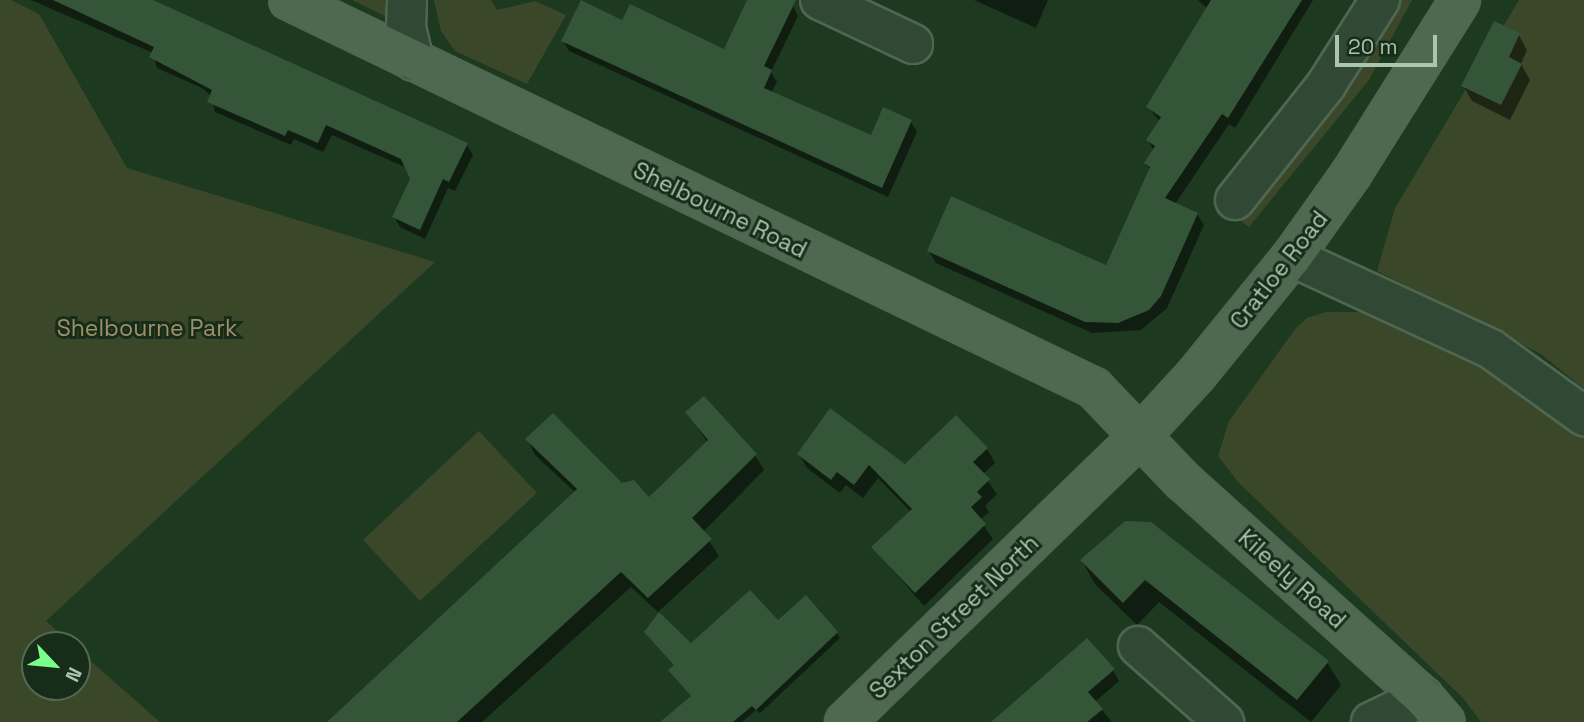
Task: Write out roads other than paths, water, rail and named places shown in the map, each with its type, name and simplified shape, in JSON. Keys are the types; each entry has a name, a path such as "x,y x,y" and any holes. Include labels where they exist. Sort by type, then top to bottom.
{"main road":[{"name":"Shelbourne Road","path":"289,0 1094,388 1141,435"},
{"name":"Cratloe Road","path":"1062,512 1141,435 1292,257 1405,93 1460,0"},
{"name":"Kileely Road","path":"1141,435 1183,481 1434,710"},
{"name":"Sexton Street North","path":"845,722 1062,512"}],"street":[{"path":"407,0 406,27 414,61"},
{"path":"820,0 913,44"},
{"path":"1235,200 1326,85 1380,0"},
{"path":"1292,257 1491,349 1584,416"},
{"path":"1138,646 1224,722"},
{"path":"1371,722 1434,710"}],"park label":[{"name":"Shelbourne Park","path":"147,328"}]}
